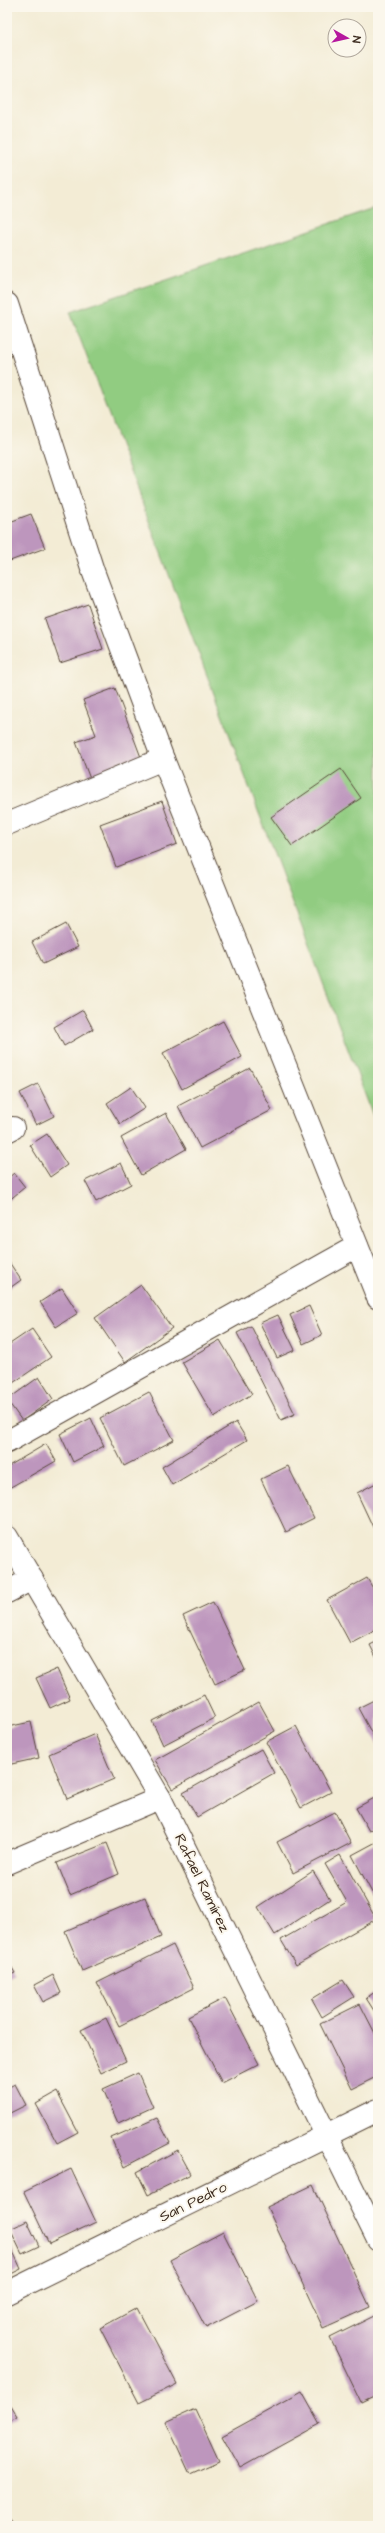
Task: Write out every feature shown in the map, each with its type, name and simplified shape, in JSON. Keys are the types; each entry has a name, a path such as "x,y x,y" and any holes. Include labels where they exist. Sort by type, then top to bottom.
{"street":[{"path":"7,304 93,571 163,759 378,1298"},
{"path":"7,824 163,759"},
{"path":"7,1442 357,1246"},
{"name":"Rafael Ramírez","path":"7,1537 160,1798 328,2135 378,2240"},
{"path":"7,1592 32,1579"},
{"path":"7,1863 160,1798"},
{"name":"San Pedro","path":"7,2293 378,2110"}],"green space":[{"path":"378,207 378,1129 70,312"}],"building":[{"path":"31,514 45,548 10,561 7,553 7,523"},
{"path":"88,604 103,649 60,663 45,619"},
{"path":"115,688 142,760 90,779 76,742 96,735 83,700"},
{"path":"341,769 361,798 292,846 271,817"},
{"path":"162,801 177,844 116,867 100,824"},
{"path":"66,924 78,947 43,964 32,942"},
{"path":"83,1010 93,1029 64,1046 54,1027"},
{"path":"223,1021 242,1057 182,1089 163,1053"},
{"path":"250,1068 272,1110 200,1148 178,1106"},
{"path":"38,1084 54,1116 36,1125 20,1093"},
{"path":"131,1087 145,1108 120,1124 107,1103"},
{"path":"166,1113 186,1149 141,1175 121,1138"},
{"path":"47,1134 67,1165 50,1177 30,1145"},
{"path":"121,1163 131,1184 96,1202 85,1181"},
{"path":"14,1173 25,1187 7,1202 7,1179"},
{"path":"7,1259 21,1280 7,1290"},
{"path":"141,1285 172,1328 125,1362 95,1318"},
{"path":"62,1288 78,1313 56,1327 40,1302"},
{"path":"309,1306 322,1335 303,1344 290,1315"},
{"path":"278,1315 295,1350 277,1358 260,1323"},
{"path":"251,1326 295,1414 281,1420 237,1333"},
{"path":"32,1329 51,1357 7,1387 7,1346"},
{"path":"220,1340 252,1394 214,1417 182,1362"},
{"path":"39,1377 53,1399 22,1421 7,1400"},
{"path":"149,1392 174,1440 124,1466 100,1418"},
{"path":"91,1418 104,1446 73,1462 60,1434"},
{"path":"236,1422 247,1440 172,1485 162,1467"},
{"path":"46,1444 56,1461 9,1488 7,1484 7,1467"},
{"path":"288,1466 314,1518 286,1532 261,1479"},
{"path":"378,1482 378,1538 357,1493"},
{"path":"367,1578 378,1597 378,1628 350,1643 327,1600"},
{"path":"213,1602 245,1670 215,1684 183,1616"},
{"path":"378,1641 378,1661 370,1645"},
{"path":"57,1669 70,1699 50,1708 36,1678"},
{"path":"204,1695 215,1718 163,1745 152,1721"},
{"path":"378,1698 378,1745 358,1708"},
{"path":"259,1702 275,1731 172,1789 155,1760"},
{"path":"31,1722 39,1758 7,1765 7,1727"},
{"path":"296,1726 331,1792 301,1808 266,1742"},
{"path":"95,1734 114,1779 67,1799 49,1754"},
{"path":"261,1749 274,1773 197,1817 183,1793"},
{"path":"378,1796 378,1826 369,1831 356,1808"},
{"path":"335,1812 351,1843 293,1873 277,1842"},
{"path":"378,1841 378,1904 352,1855"},
{"path":"107,1843 119,1874 70,1895 57,1863"},
{"path":"340,1855 376,1919 296,1965 281,1940 347,1902 325,1864"},
{"path":"313,1871 330,1899 275,1935 258,1907"},
{"path":"145,1897 161,1937 82,1971 65,1931"},
{"path":"173,1945 194,1988 119,2026 97,1983"},
{"path":"7,1959 15,1973 7,1977"},
{"path":"53,1975 61,1993 43,2002 34,1985"},
{"path":"343,1980 354,1997 322,2017 312,1999"},
{"path":"378,1990 378,2017 366,1998"},
{"path":"225,1998 259,2064 222,2083 188,2017"},
{"path":"360,2004 378,2039 378,2076 352,2089 320,2024"},
{"path":"106,2018 126,2061 101,2073 81,2030"},
{"path":"138,2073 153,2107 118,2123 103,2089"},
{"path":"15,2084 26,2105 8,2114 7,2088"},
{"path":"57,2092 78,2132 57,2143 36,2104"},
{"path":"157,2118 170,2143 124,2167 111,2138"},
{"path":"178,2150 191,2174 148,2195 137,2172"},
{"path":"71,2169 96,2222 49,2244 24,2192"},
{"path":"313,2185 370,2307 323,2328 267,2207"},
{"path":"27,2221 39,2246 22,2254 10,2229"},
{"path":"223,2232 258,2301 206,2328 170,2260"},
{"path":"7,2238 21,2269 7,2276"},
{"path":"137,2308 177,2384 139,2403 100,2328"},
{"path":"378,2314 378,2394 361,2402 330,2338"},
{"path":"302,2392 320,2424 240,2468 222,2436"},
{"path":"7,2400 17,2417 7,2423"},
{"path":"195,2409 219,2461 190,2474 166,2422"},
{"path":"7,2515 15,2526 7,2526"}]}
